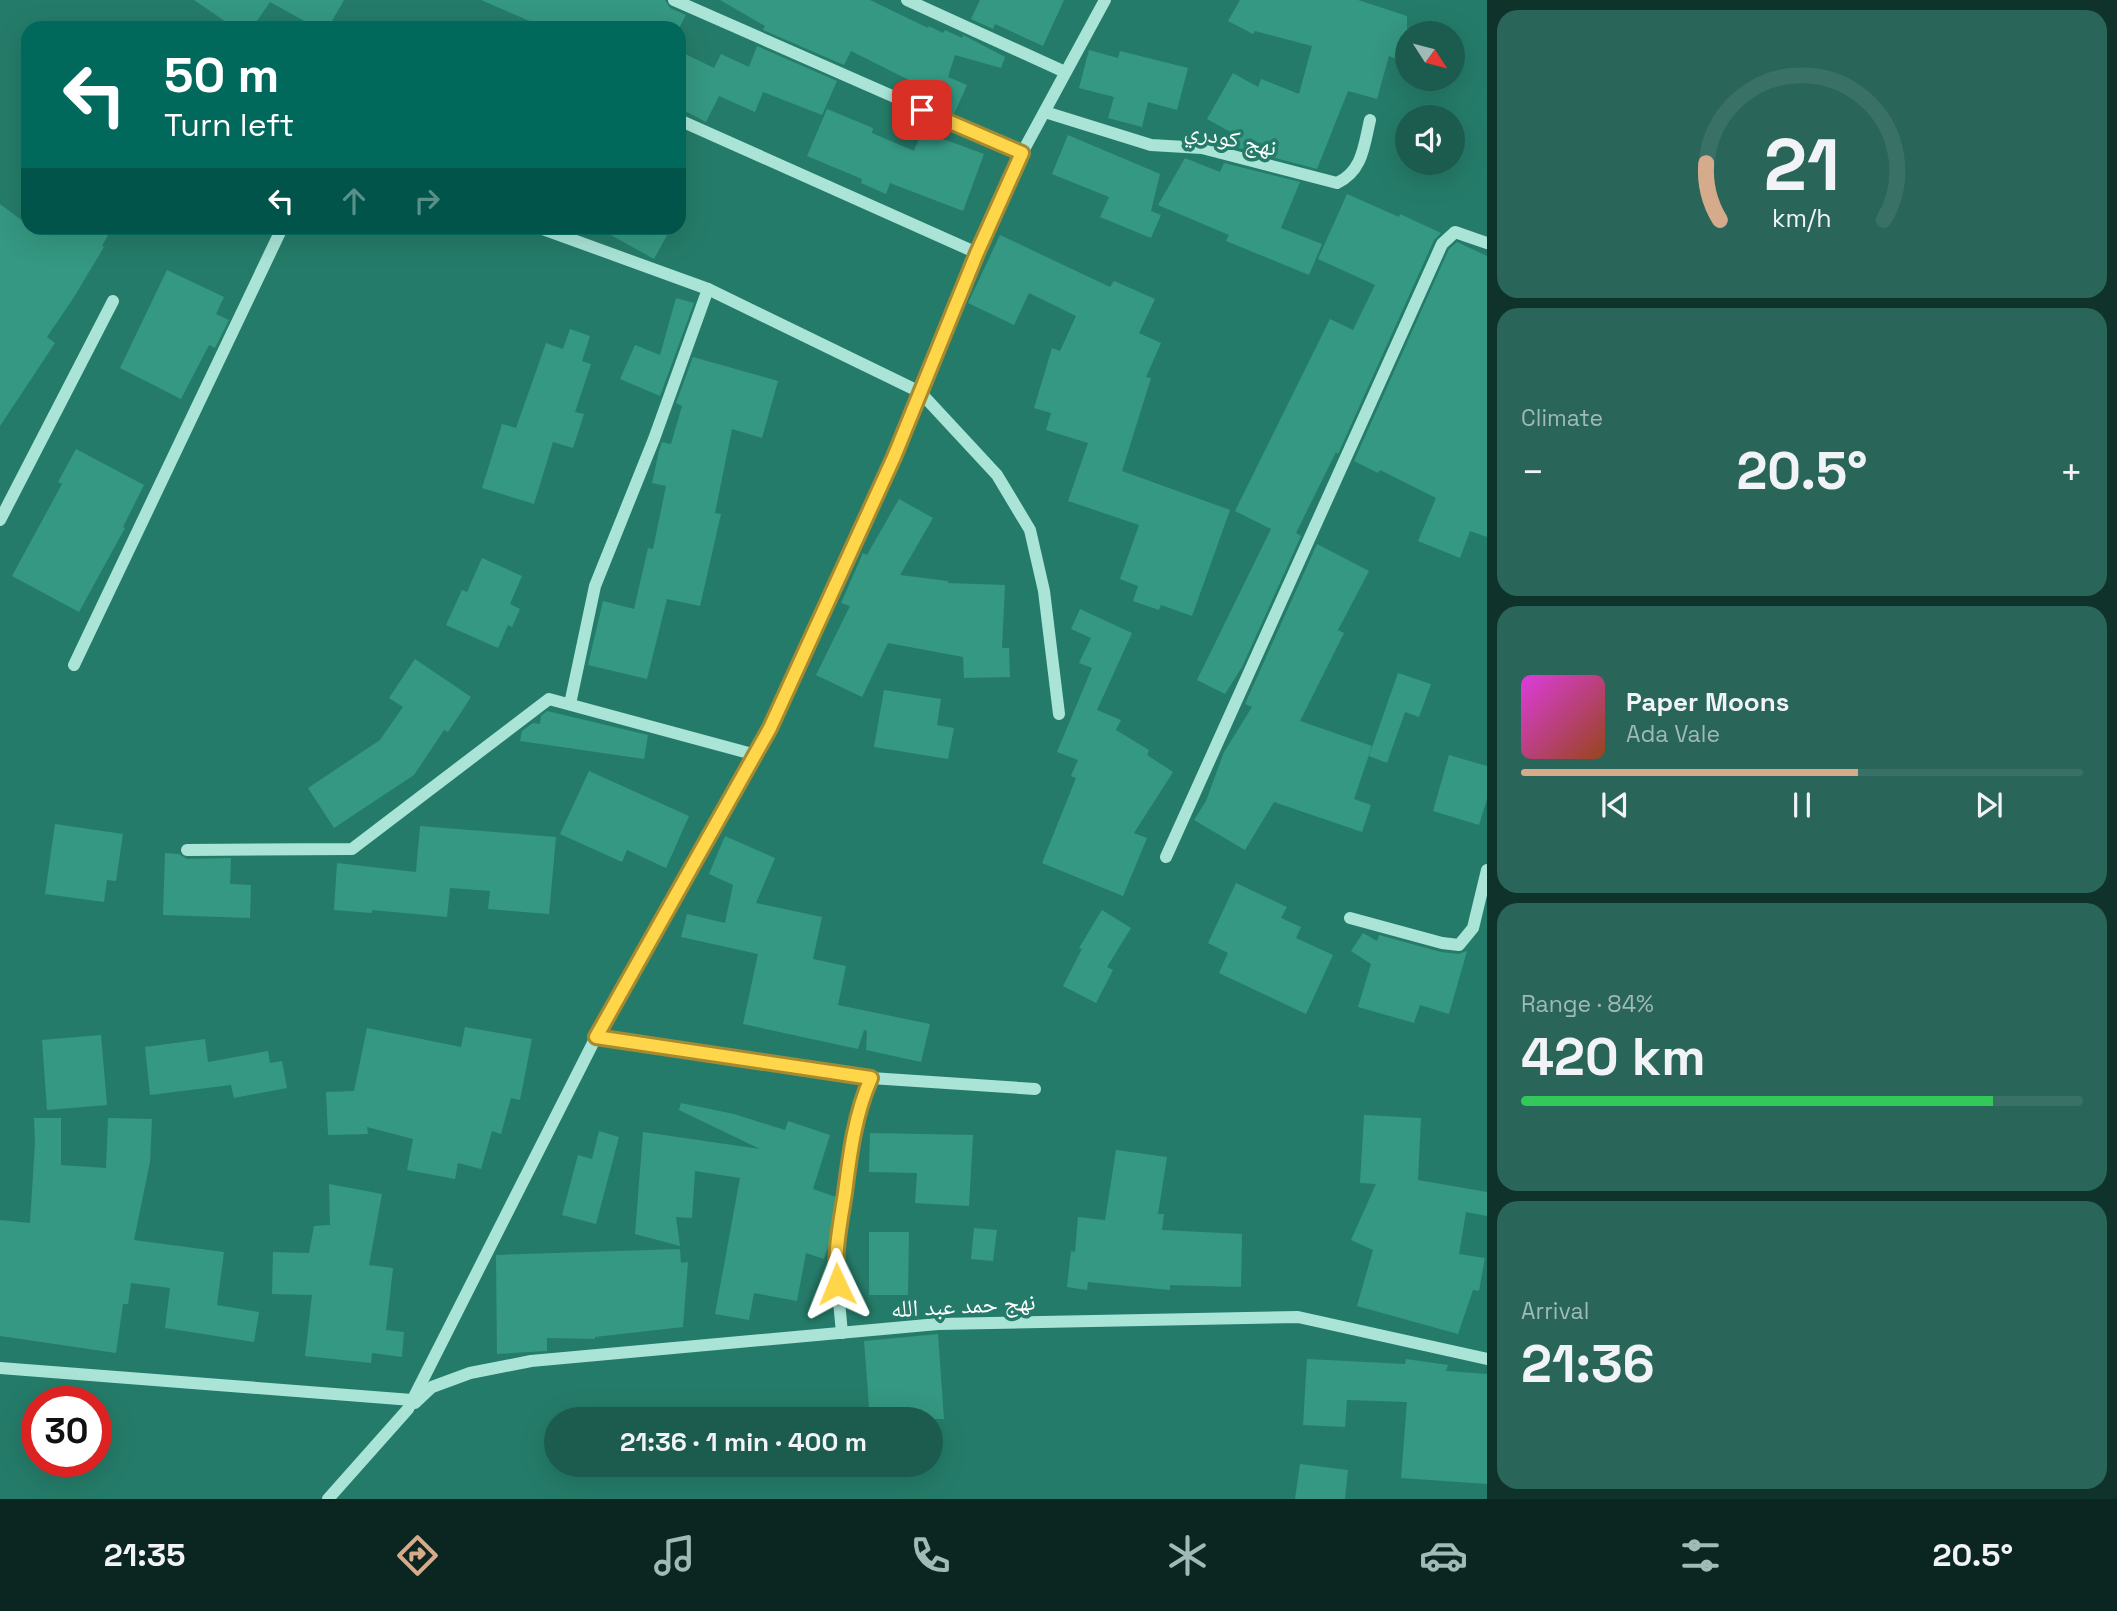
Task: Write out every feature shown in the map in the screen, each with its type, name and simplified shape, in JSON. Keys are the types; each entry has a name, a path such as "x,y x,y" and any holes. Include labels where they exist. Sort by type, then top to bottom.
{"street":[{"path":"674,0 1022,153"},
{"path":"907,0 1065,72"},
{"path":"328,1499 410,1404 596,1037 756,755 894,457 977,253 1022,153 1105,0"},
{"name":"نهج كودري","path":"1045,112 1151,145 1202,148 1338,183 1350,177 1361,159 1370,120"},
{"path":"686,123 977,253"},
{"path":"1166,857 1442,244 1455,232 1487,243"},
{"path":"74,665 279,235"},
{"path":"559,235 708,289 920,392 997,475 1030,530 1044,591 1059,713"},
{"path":"570,704 594,586 654,439 708,289"},
{"path":"0,520 113,301"},
{"path":"187,850 352,849 549,699 756,755"},
{"path":"1350,918 1442,943 1459,945 1473,928 1487,870"},
{"path":"596,1037 871,1078 1035,1089"},
{"path":"842,1333 835,1259 859,1104 871,1078"},
{"name":"نهج حمد عبد الله","path":"410,1404 432,1387 470,1373 531,1361 938,1324 1297,1317 1487,1359"},
{"path":"0,1368 410,1404"}],"building":[{"path":"194,0 344,0 332,21 304,21 270,2 257,21 225,21"},
{"path":"481,0 665,0 670,8 686,15 683,21 530,21"},
{"path":"720,0 870,0 928,28 929,26 943,33 945,30 962,38 963,35 1005,57 1001,68 955,55 948,77 967,85 954,114 932,104 934,97 917,90 919,85 851,51 844,65 763,30 765,26"},
{"path":"980,0 1064,0 1043,46 995,24 993,29 971,19"},
{"path":"1240,0 1358,0 1407,16 1407,21 1395,21 1395,58 1389,56 1377,99 1348,91 1317,169 1231,146 1236,135 1207,119 1233,73 1258,87 1261,79 1299,94 1312,46 1255,31 1253,34 1228,21"},
{"path":"757,46 837,81 822,115 763,92 755,112 719,96 706,122 686,112 686,54 714,68 721,54 749,67"},
{"path":"1089,50 1118,58 1120,51 1188,68 1177,110 1148,102 1142,127 1108,118 1114,97 1079,88"},
{"path":"827,109 873,128 872,133 914,151 926,120 947,130 943,139 984,154 963,211 890,183 886,194 861,183 862,179 807,156"},
{"path":"1068,135 1160,174 1151,211 1161,215 1151,238 1100,217 1109,197 1052,174"},
{"path":"1185,158 1220,172 1224,163 1300,182 1281,228 1322,244 1309,275 1226,241 1229,235 1158,205"},
{"path":"1347,194 1441,233 1434,240 1338,454 1336,452 1296,533 1301,536 1242,667 1225,694 1197,680 1271,529 1235,511 1330,319 1353,330 1375,285 1318,259"},
{"path":"0,204 21,220 21,235 108,235 102,246 104,247 47,337 55,343 0,426"},
{"path":"611,235 667,235 654,259"},
{"path":"1000,235 1110,287 1114,281 1155,299 1139,333 1161,343 1146,377 1151,378 1122,471 1230,510 1192,616 1161,605 1159,610 1133,601 1138,586 1120,579 1139,525 1068,501 1088,443 1046,430 1051,413 1034,408 1052,348 1060,351 1076,316 1029,293 1014,325 968,303"},
{"path":"1457,242 1487,256 1487,537 1470,531 1460,558 1418,541 1436,498 1380,470 1378,473 1354,461 1449,249"},
{"path":"167,270 224,297 216,314 229,320 215,348 209,345 181,399 120,368"},
{"path":"676,298 694,303 660,396 620,379 635,345 660,355"},
{"path":"570,329 590,336 582,361 591,364 575,412 584,414 573,448 553,442 534,504 482,488 502,424 516,428 546,343 563,349"},
{"path":"693,357 778,381 762,438 732,429 715,513 721,514 700,606 667,599 647,679 588,665 603,601 634,609 648,548 653,549 666,486 652,483 659,451 662,442 671,444 682,406 676,403"},
{"path":"76,449 144,485 123,527 125,528 79,612 12,576 62,484 58,482"},
{"path":"899,499 933,518 900,575 948,583 1005,585 1002,648 1009,648 1010,677 964,678 963,657 888,643 862,697 816,675 850,606 841,603 863,553 867,555"},
{"path":"1317,544 1369,571 1338,630 1344,633 1300,721 1372,746 1354,799 1371,805 1362,832 1274,802 1245,850 1194,820 1206,801 1224,752 1252,707 1245,704"},
{"path":"482,558 522,576 510,604 520,609 512,627 508,625 498,648 446,625 462,590 467,592"},
{"path":"1080,609 1132,633 1097,710 1121,720 1116,730 1149,750 1147,755 1173,772 1134,833 1147,838 1123,896 1042,863 1076,778 1071,776 1078,760 1057,752 1092,668 1079,663 1091,638 1071,629"},
{"path":"415,659 471,697 448,732 444,730 414,775 334,828 308,788 380,740 403,707 389,698"},
{"path":"1398,673 1431,684 1419,717 1405,712 1387,763 1369,756"},
{"path":"884,690 941,699 937,725 954,728 948,759 874,747"},
{"path":"547,711 648,735 644,759 520,741 522,731 533,723 540,724 541,716"},
{"path":"1449,755 1487,766 1487,799 1479,825 1433,811"},
{"path":"589,771 689,816 666,868 627,850 622,862 560,834"},
{"path":"55,824 123,834 116,881 107,880 104,902 45,894"},
{"path":"420,826 556,837 549,914 488,909 490,891 450,888 447,917 372,910 372,913 334,910 337,863 416,872"},
{"path":"725,836 775,858 756,903 822,917 813,959 846,966 838,1005 930,1024 921,1062 866,1050 867,1031 864,1030 858,1049 743,1024 758,954 681,937 687,914 725,923 733,885 709,874"},
{"path":"165,853 179,854 187,859 231,858 230,884 251,885 250,918 163,915"},
{"path":"1236,883 1287,907 1281,918 1301,927 1296,938 1333,955 1306,1014 1219,973 1228,953 1208,943"},
{"path":"1102,910 1131,928 1107,967 1113,970 1096,1003 1063,986 1082,949 1079,948"},
{"path":"1363,933 1377,941 1379,935 1441,952 1458,954 1467,951 1449,1014 1420,1005 1414,1023 1358,1007 1371,964 1351,951"},
{"path":"465,1027 532,1039 520,1100 511,1098 501,1134 492,1131 481,1169 458,1163 455,1179 407,1170 413,1139 367,1127 368,1134 328,1135 326,1092 354,1091 367,1028 461,1047"},
{"path":"101,1035 107,1105 47,1110 42,1040"},
{"path":"205,1039 208,1062 268,1051 270,1063 282,1061 287,1088 234,1098 231,1085 150,1095 145,1047"},
{"path":"681,1103 734,1114 785,1130 788,1121 830,1135 813,1189 836,1197 829,1244 824,1259 806,1253 797,1301 754,1293 749,1320 715,1314 740,1178 695,1171 692,1218 676,1217 680,1246 635,1234 643,1132 760,1149 679,1110"},
{"path":"1364,1115 1421,1118 1418,1180 1487,1192 1487,1216 1466,1212 1459,1254 1485,1258 1479,1291 1473,1290 1458,1334 1357,1306 1373,1250 1351,1240 1376,1184 1360,1183"},
{"path":"34,1118 61,1118 61,1165 106,1168 108,1118 152,1119 150,1162 134,1240 224,1252 217,1305 259,1312 254,1342 165,1328 170,1288 131,1283 128,1304 123,1304 116,1353 0,1336 0,1220 30,1223"},
{"path":"599,1131 619,1137 596,1224 562,1215 578,1155 592,1159"},
{"path":"870,1133 973,1135 969,1206 915,1203 917,1173 869,1172"},
{"path":"1116,1150 1167,1157 1158,1214 1164,1214 1162,1230 1242,1234 1241,1287 1170,1285 1170,1290 1088,1282 1087,1290 1067,1287 1071,1251 1075,1252 1078,1217 1105,1220"},
{"path":"329,1184 382,1194 369,1265 393,1268 386,1330 404,1332 402,1357 372,1353 371,1363 305,1356 312,1295 272,1294 273,1252 309,1253 314,1226 330,1225"},
{"path":"974,1228 997,1230 993,1261 971,1259"},
{"path":"869,1232 909,1232 908,1295 869,1295"},
{"path":"680,1249 681,1263 688,1262 683,1327 595,1339 547,1338 547,1351 497,1354 496,1255"},
{"path":"938,1334 944,1419 943,1407 869,1407 864,1341"},
{"path":"1307,1359 1405,1364 1406,1359 1448,1365 1446,1371 1487,1374 1487,1484 1401,1478 1407,1402 1347,1400 1345,1427 1303,1425"},
{"path":"1300,1464 1348,1470 1345,1499 1295,1499"}],"route":[{"path":"837,1284 835,1259 859,1104 871,1078 596,1037 770,728 894,457 977,253 1022,153 922,110"}]}
